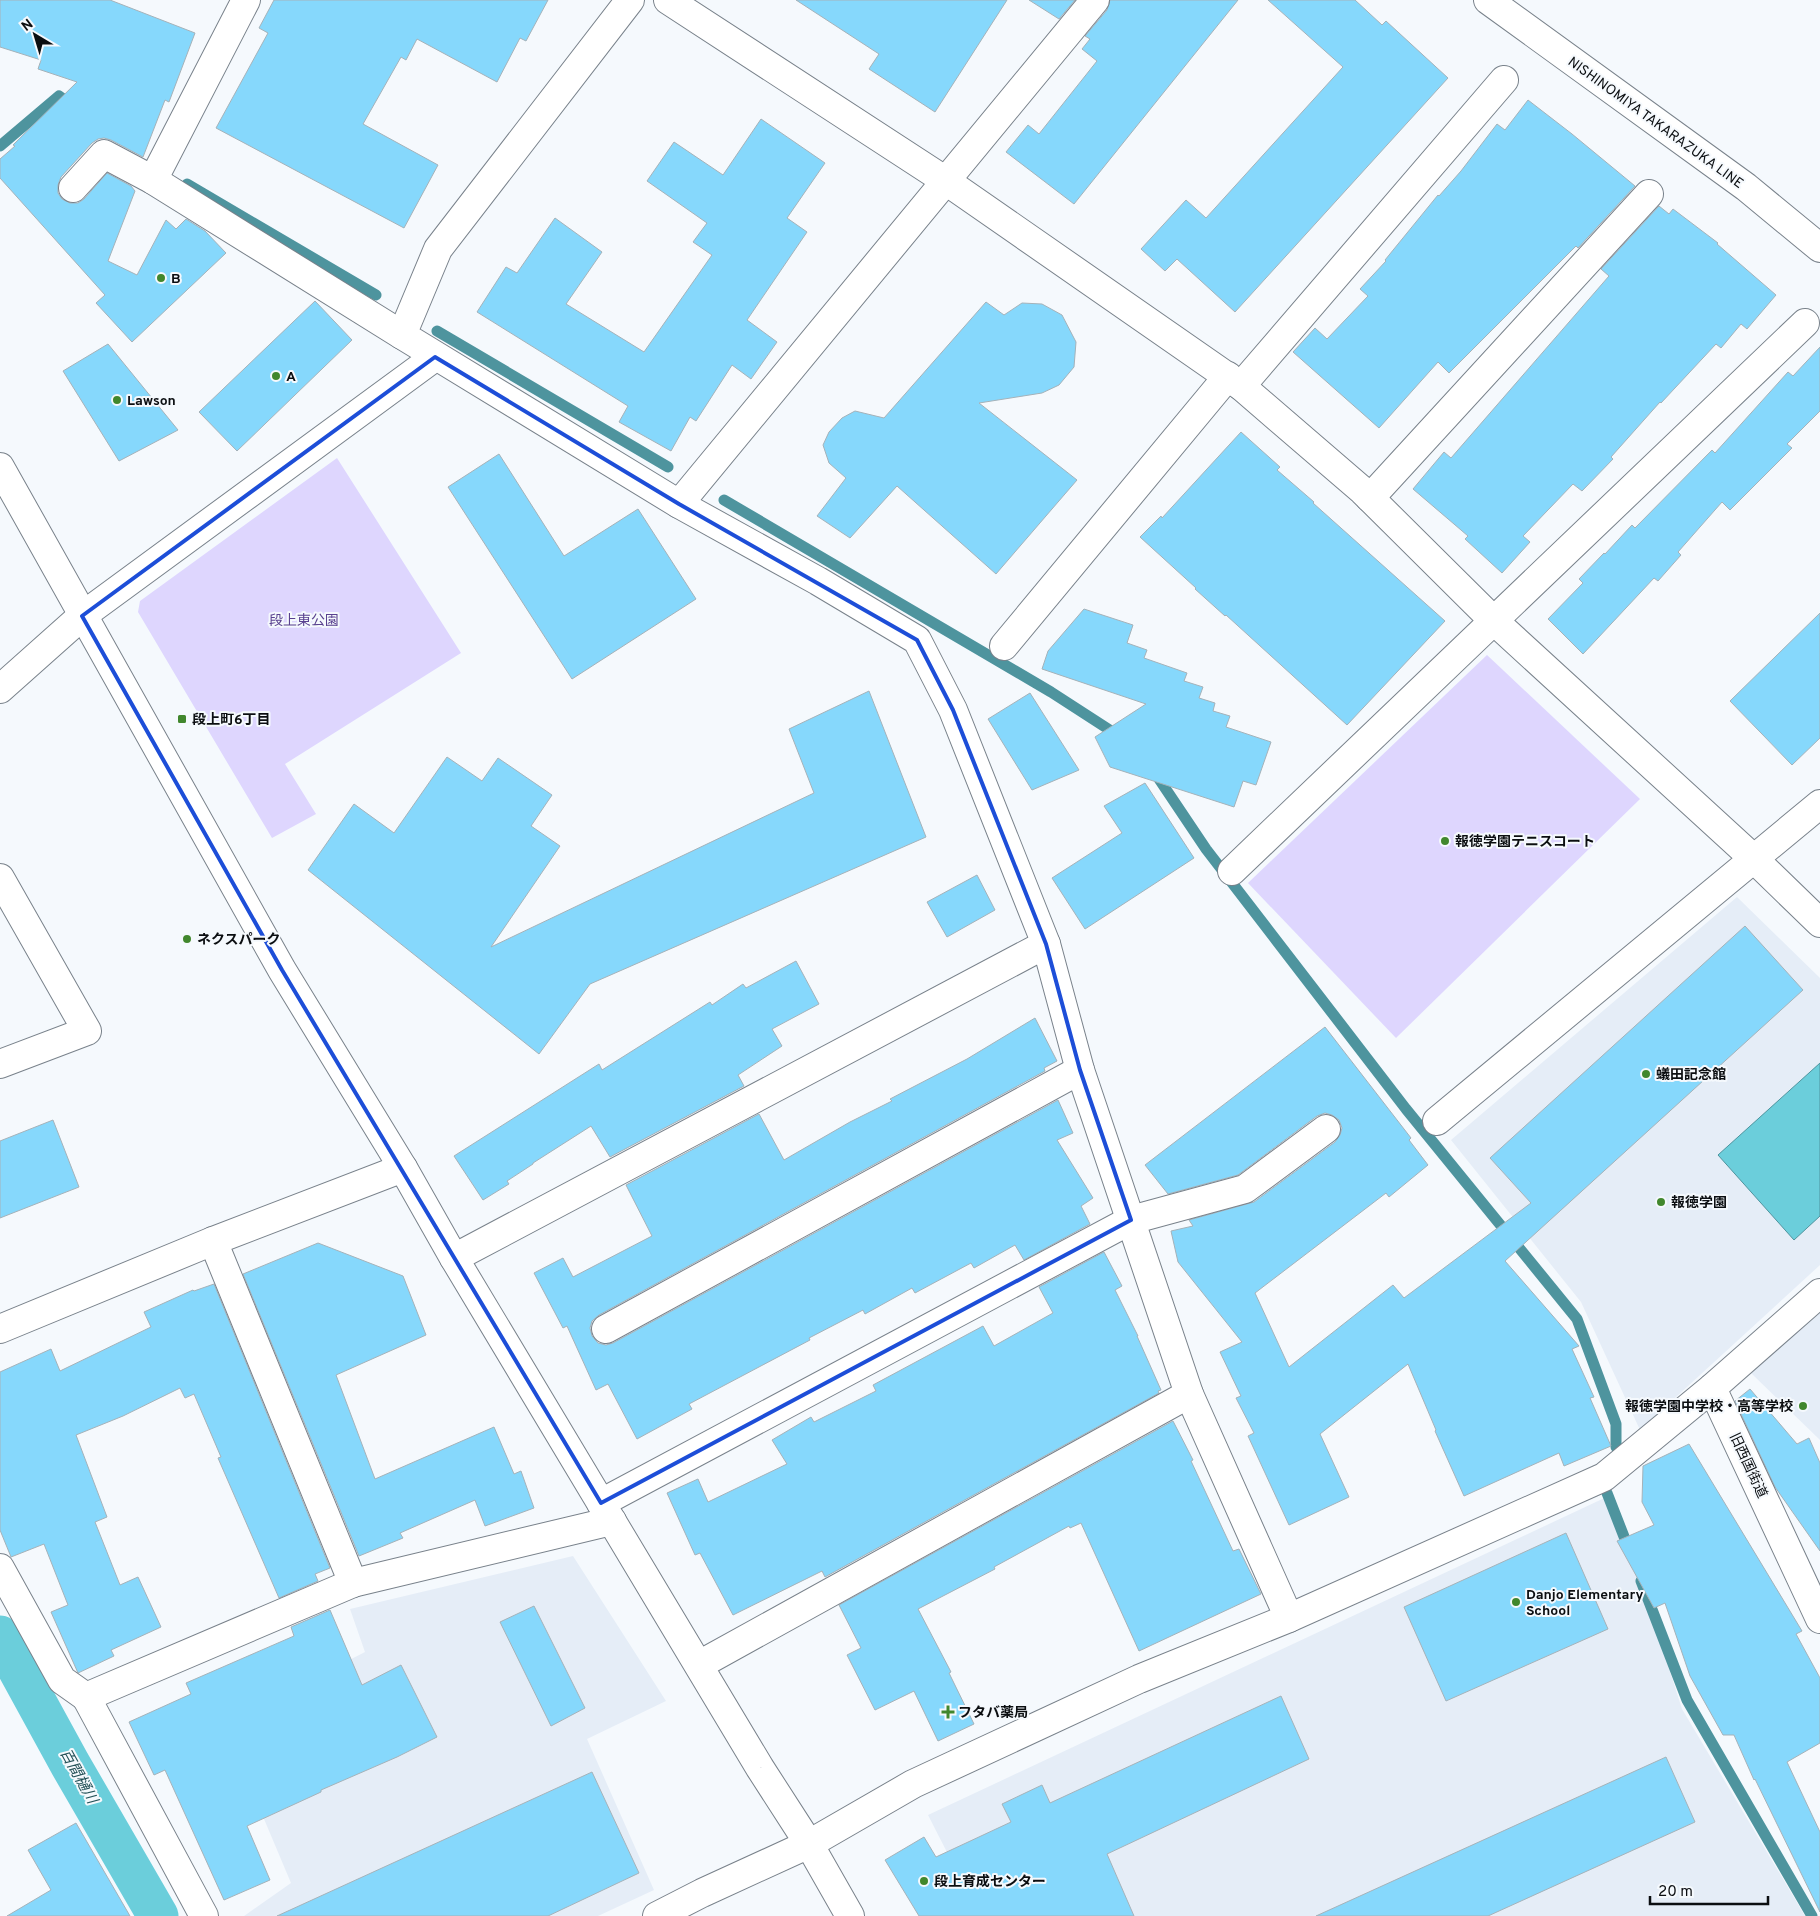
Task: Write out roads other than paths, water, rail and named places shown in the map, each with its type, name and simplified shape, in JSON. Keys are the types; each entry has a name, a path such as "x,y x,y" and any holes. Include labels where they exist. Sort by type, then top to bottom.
{"street":[{"path":"153,180 246,0"},
{"path":"402,335 438,249 630,0"},
{"path":"668,0 946,181 1235,381 1370,498 1493,620 1753,858 1820,923"},
{"path":"679,504 1095,0"},
{"name":"NISHINOMIYA TAKARAZUKA LINE","path":"1488,0 1746,187 1820,248"},
{"path":"1004,646 1235,381 1504,80"},
{"path":"73,188 104,154 153,180 435,357 679,504 818,581 918,640 954,710 1046,944 1080,1070 1189,1394 1289,1618"},
{"path":"1370,498 1649,194"},
{"path":"1232,871 1805,323"},
{"path":"0,689 82,616 435,357"},
{"path":"0,467 277,961 403,1168 454,1258 760,1768 809,1844 850,1916"},
{"path":"1437,1121 1820,804"},
{"path":"0,1064 87,1031 4,896"},
{"path":"454,1258 1046,944"},
{"path":"606,1328 1080,1070"},
{"path":"86,1697 353,1583 606,1512 1131,1220 1245,1189 1326,1129"},
{"path":"0,1329 213,1241 403,1168"},
{"path":"213,1241 353,1583"},
{"path":"657,1916 702,1893 809,1844 913,1784 1139,1680 1289,1618 1604,1477 1712,1388 1820,1293"},
{"name":"旧西国街道","path":"1712,1388 1820,1619"},
{"path":"699,1664 1189,1394"},
{"path":"0,1568 62,1680 86,1697 204,1916"}],"water":[{"path":"1820,1063 1820,1216 1794,1240 1718,1155"}],"waterway":[{"path":"0,146 59,96 74,107"},
{"path":"187,184 376,295"},
{"path":"437,331 668,467"},
{"path":"724,500 1051,692 1119,736"},
{"path":"1155,773 1206,849 1406,1109 1577,1319 1616,1424 1616,1447"},
{"path":"1607,1493 1630,1552"},
{"path":"1641,1581 1687,1700 1812,1916"},
{"name":"百間樋川","path":"0,1636 70,1764 158,1916"}],"place":[{"name":"B","path":"161,278"},
{"name":"A","path":"276,376"},
{"name":"Lawson","path":"117,400"},
{"name":"段上町6丁目","path":"182,719"},
{"name":"報徳学園テニスコート","path":"1445,841"},
{"name":"ネクスパーク","path":"187,939"},
{"name":"蟻田記念館","path":"1646,1074"},
{"name":"報徳学園","path":"1661,1202"},
{"name":"報徳学園中学校・高等学校","path":"1803,1406"},
{"name":"Danjo Elementary School","path":"1516,1602"},
{"name":"フタバ薬局","path":"948,1712"},
{"name":"段上育成センター","path":"924,1881"}],"park label":[{"name":"段上東公園","path":"304,620"}]}
